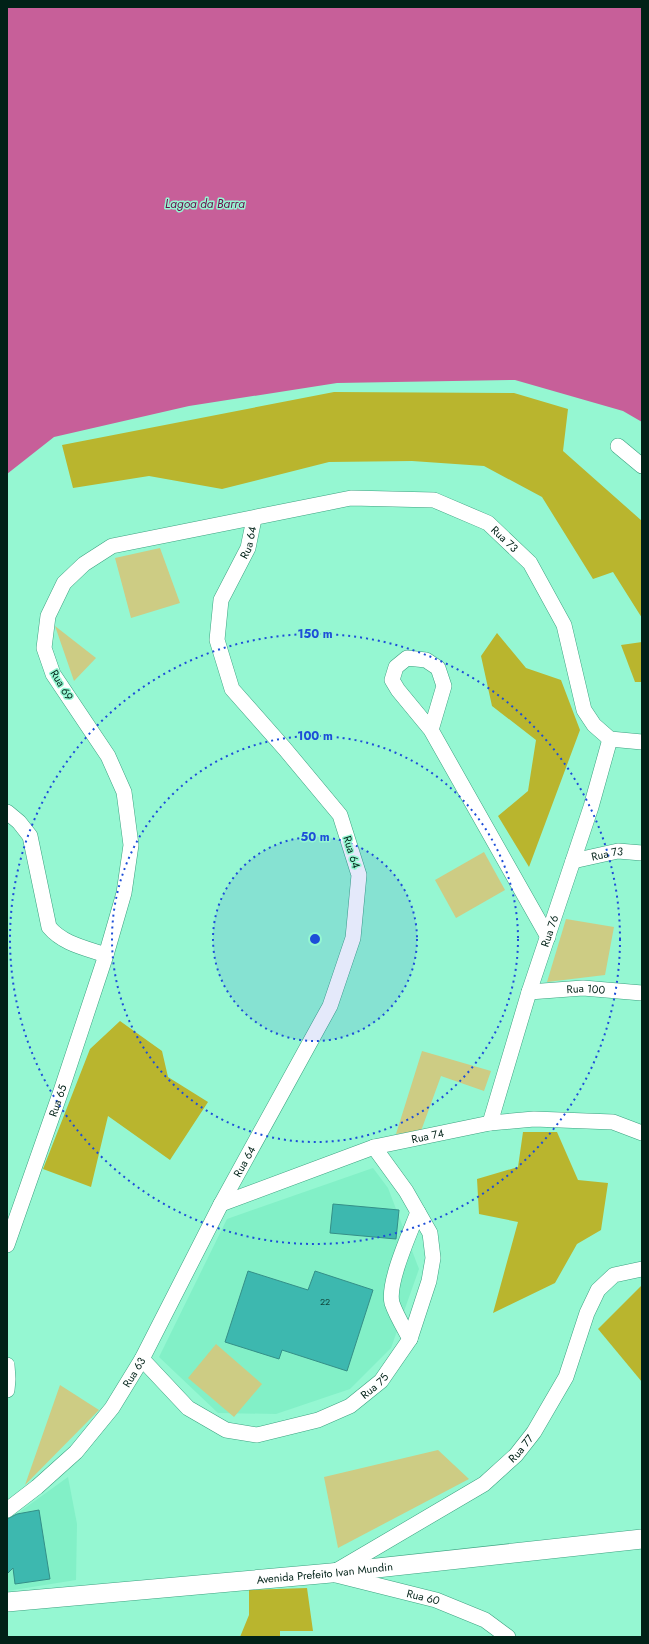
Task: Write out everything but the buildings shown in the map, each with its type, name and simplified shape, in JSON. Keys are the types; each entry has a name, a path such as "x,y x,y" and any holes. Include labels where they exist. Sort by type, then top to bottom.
{"main road":[{"name":"Avenida Prefeito Ivan Mundin","path":"7,1602 332,1573 642,1539"}],"street":[{"path":"618,446 642,466"},
{"name":"Rua 73","path":"254,519 351,498 434,500 488,523 530,563 564,625 584,710 594,725 610,739"},
{"name":"Rua 69","path":"106,955 124,893 131,845 124,792 108,756 53,674 44,648 48,616 64,584 84,564 112,546 254,519"},
{"name":"Rua 64","path":"221,1204 330,1006 354,938 359,875 340,815 232,689 217,640 221,600 248,548 254,519"},
{"path":"431,730 444,686 438,668 426,660 407,658 396,668 392,680 398,690 431,730 548,937"},
{"path":"610,739 642,742"},
{"name":"Rua 76","path":"490,1123 529,992 591,807 610,739"},
{"path":"7,812 19,822 30,836 49,926 56,935 66,941 106,955"},
{"name":"Rua 73","path":"573,861 618,851 642,853"},
{"name":"Rua 65","path":"7,1245 106,955"},
{"name":"Rua 100","path":"529,992 583,988 642,993"},
{"name":"Rua 74","path":"221,1204 374,1147 490,1123 534,1119 613,1122 642,1133"},
{"name":"Rua 75","path":"142,1359 188,1408 226,1430 257,1435 318,1420 350,1406 381,1381 410,1339 429,1281 432,1258 430,1233 406,1191 374,1147"},
{"name":"Rua 63","path":"7,1510 37,1487 76,1452 112,1408 142,1359 221,1204"},
{"path":"410,1339 392,1303 391,1292 394,1276 418,1212"},
{"name":"Rua 77","path":"332,1573 484,1484 516,1455 534,1432 566,1377 587,1313 598,1290 614,1275 642,1269"},
{"path":"7,1365 7,1390"},
{"name":"Rua 60","path":"332,1573 436,1600 485,1620 508,1637"}],"shaded area":[{"path":"334,392 514,393 568,409 563,451 642,521 642,618 613,572 593,579 542,497 484,466 412,461 329,462 222,489 149,476 73,488 62,445"},
{"path":"160,548 180,603 131,618 115,558"},
{"path":"55,626 96,658 74,681"},
{"path":"497,633 526,668 561,680 580,730 529,867 498,816 528,791 536,740 492,706 481,656"},
{"path":"642,642 642,682 635,682 621,645"},
{"path":"484,852 505,890 456,918 435,880"},
{"path":"566,919 614,927 605,975 547,982"},
{"path":"120,1021 162,1051 168,1077 208,1102 170,1160 108,1116 91,1187 43,1169 90,1049"},
{"path":"422,1051 491,1071 484,1091 441,1076 421,1131 396,1134"},
{"path":"523,1132 557,1132 578,1180 608,1183 601,1230 577,1244 555,1283 493,1313 518,1222 479,1214 477,1179 518,1167"},
{"path":"373,1168 388,1188 419,1269 391,1348 350,1389 276,1414 218,1413 159,1357 227,1219"},
{"path":"642,1285 642,1382 598,1329"},
{"path":"216,1344 262,1384 234,1417 188,1378"},
{"path":"60,1385 99,1410 25,1485"},
{"path":"438,1450 469,1479 338,1548 324,1477"},
{"path":"68,1477 77,1524 76,1580 7,1591 7,1521"},
{"path":"307,1588 313,1631 280,1631 280,1637 240,1637 249,1615 249,1590"}],"water":[{"name":"Lagoa da Barra","path":"7,7 642,7 642,422 623,411 515,380 337,383 189,406 54,437 7,474"}]}
